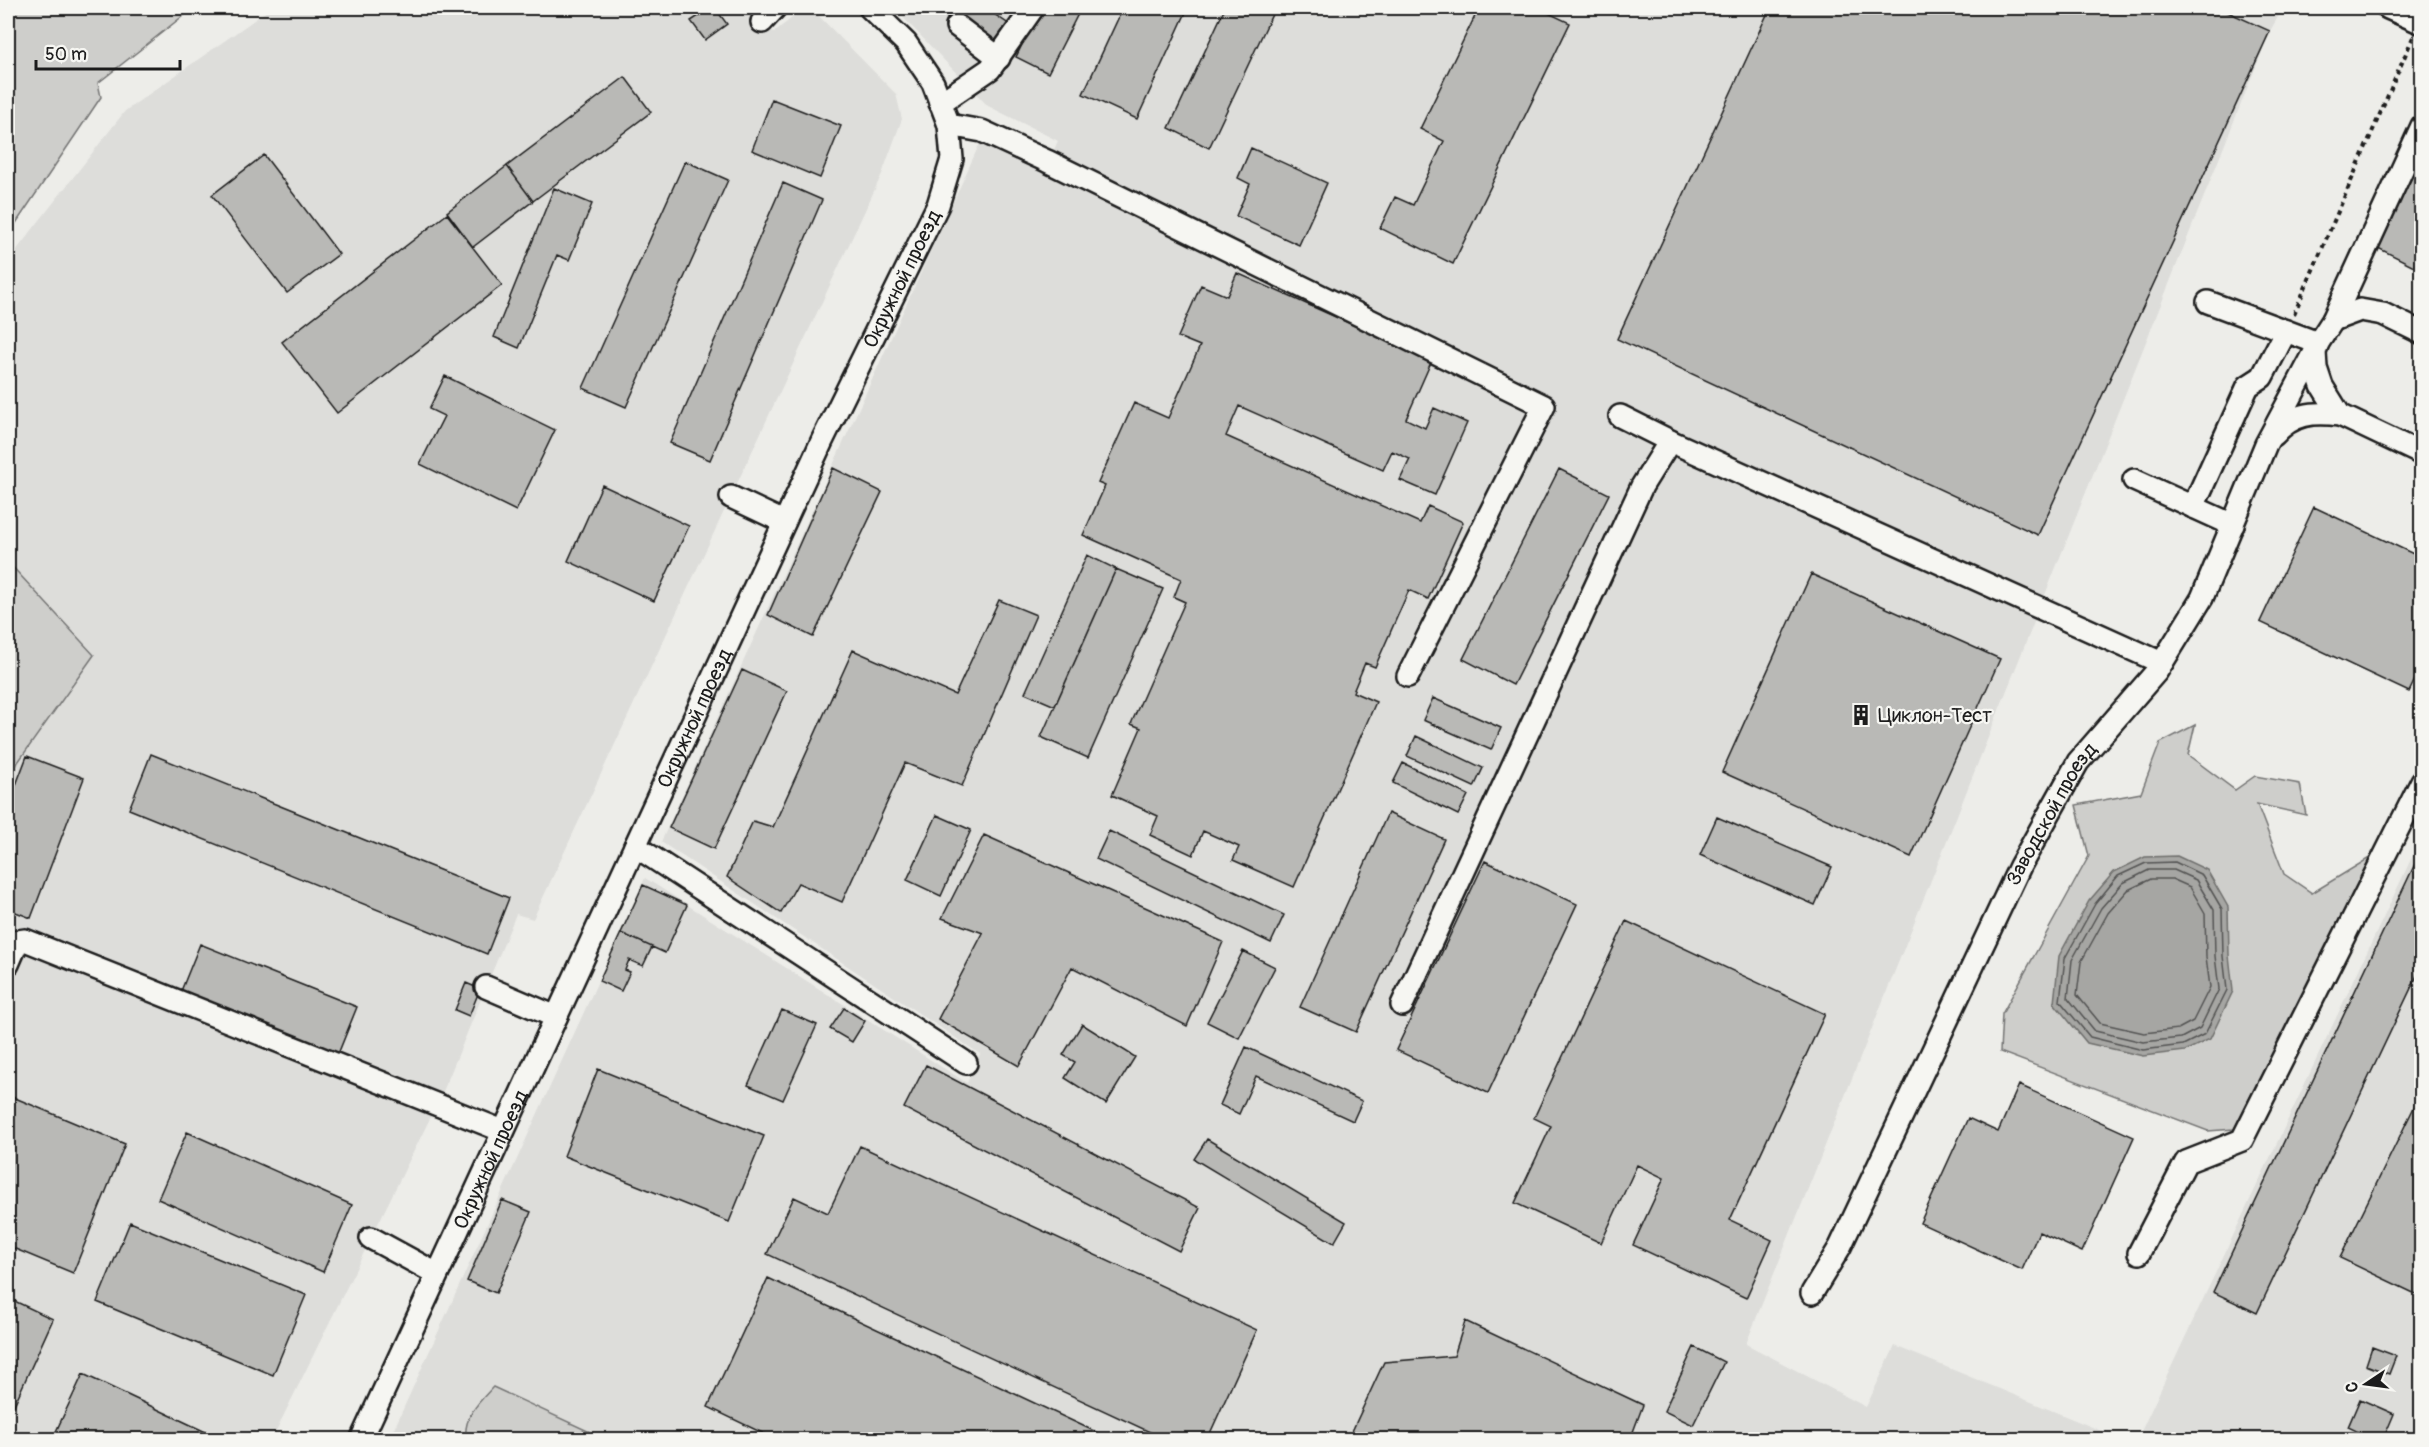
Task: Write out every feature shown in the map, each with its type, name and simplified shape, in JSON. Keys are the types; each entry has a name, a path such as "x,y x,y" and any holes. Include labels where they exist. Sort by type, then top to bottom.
{"street":[{"name":"Окружной проезд","path":"361,1440 784,522 938,205 952,159 949,125 933,83 906,43 870,8"},
{"path":"940,103 982,76 999,58 1033,8"},
{"path":"2388,8 2421,22"},
{"path":"957,26 999,58"},
{"path":"949,125 982,131 1047,161 1544,406 1408,676"},
{"path":"2333,320 2421,126"},
{"path":"2208,302 2286,332 2316,348 2316,368 2322,386 2340,415"},
{"path":"2333,320 2360,310 2383,314 2421,333"},
{"name":"Заводской проезд","path":"1812,1293 1840,1247 2026,855 2078,762 2162,663 2202,598 2266,444 2333,320"},
{"path":"2193,507 2248,386 2262,377 2286,332"},
{"path":"2266,444 2284,423 2303,415 2323,413 2340,415 2421,454"},
{"path":"1620,416 1670,441 2162,663"},
{"path":"1402,1005 1642,486 1670,441"},
{"path":"2134,480 2233,525"},
{"path":"731,497 784,522"},
{"path":"2139,1253 2186,1162 2242,1140 2421,781"},
{"path":"635,846 966,1064"},
{"path":"8,964 18,941 25,940 503,1131"},
{"path":"486,987 556,1017"},
{"path":"370,1238 437,1274"}],"path":[{"path":"2286,332 2421,22"}],"shaded area":[{"path":"8,8 193,8 98,83 101,97 8,235"},
{"path":"271,8 746,8 774,32 805,8 811,8 896,94 902,119 882,174 533,919 516,914 442,1094 272,1439 8,1439 8,787 18,762 94,655 8,562 8,261 125,111"},
{"path":"894,8 2283,8 2270,31 1746,1344 1866,1407 1895,1346 2121,1439 389,1440 645,878 967,1083 980,1054 661,842 980,143 1044,171 1058,141 988,106"},
{"path":"8,562 94,655 18,762 8,787"},
{"path":"2195,725 2188,755 2235,790 2255,776 2300,784 2306,815 2257,804 2284,874 2312,893 2371,857 2234,1129 2208,1131 2000,1052 2002,1014 2089,856 2076,805 2141,793 2160,743"},
{"path":"2421,838 2421,1439 2137,1440 2198,1310"},
{"path":"493,1387 605,1439 466,1439 470,1417"}],"water":[{"path":"2177,856 2207,870 2228,907 2229,955 2233,991 2210,1039 2185,1051 2143,1056 2087,1043 2054,1003 2059,956 2089,901 2114,872 2145,857"}],"building":[{"path":"711,8 715,8 727,24 705,40 691,21"},
{"path":"935,8 985,8 1013,27 996,51"},
{"path":"1040,8 1081,8 1048,73 1016,57"},
{"path":"1123,8 1188,8 1137,119 1083,94"},
{"path":"1225,8 1275,8 1209,148 1169,128"},
{"path":"1479,8 1538,8 1570,23 1453,264 1380,228 1395,197 1413,205 1444,141 1420,129"},
{"path":"1770,8 2219,8 2270,31 2038,535 1617,339"},
{"path":"625,77 651,112 533,201 507,166"},
{"path":"772,99 841,126 820,178 752,150"},
{"path":"1251,148 1327,183 1299,245 1236,216 1250,184 1238,178"},
{"path":"264,155 339,254 287,293 212,195"},
{"path":"2422,158 2422,270 2376,247"},
{"path":"685,161 728,180 626,407 583,388"},
{"path":"507,166 533,201 473,247 447,212"},
{"path":"783,183 822,200 710,460 670,443"},
{"path":"554,188 592,204 569,260 557,255 519,348 494,337"},
{"path":"447,214 502,285 337,413 282,342"},
{"path":"1237,273 1432,360 1406,419 1425,428 1434,408 1467,423 1435,495 1400,480 1410,459 1392,451 1383,470 1239,406 1226,436 1420,523 1428,506 1463,522 1428,599 1409,590 1375,667 1365,663 1353,692 1376,702 1294,887 1233,860 1239,847 1203,831 1193,855 1150,835 1158,816 1112,795 1141,728 1131,724 1185,602 1174,597 1181,579 1083,535 1105,486 1098,483 1134,403 1168,418 1200,346 1178,337 1201,285 1227,296"},
{"path":"445,376 555,430 516,511 420,464 444,416 429,409"},
{"path":"833,468 882,492 813,637 768,615"},
{"path":"1559,469 1609,494 1513,685 1463,659"},
{"path":"602,485 689,526 654,601 568,561"},
{"path":"2314,507 2422,558 2422,665 2409,692 2260,622"},
{"path":"1087,555 1116,569 1055,706 1025,693"},
{"path":"1116,569 1163,589 1088,758 1041,737"},
{"name":"Циклон-Тест","path":"1811,574 2000,659 1911,857 1722,772"},
{"path":"999,600 1036,615 962,786 905,763 842,902 798,883 781,913 727,877 753,821 773,827 853,650 955,695"},
{"path":"742,670 787,691 714,849 669,828"},
{"path":"1433,698 1501,728 1491,750 1423,720"},
{"path":"1416,736 1483,768 1474,787 1407,756"},
{"path":"151,754 509,898 487,954 129,809"},
{"path":"27,756 84,778 31,918 8,909 8,806"},
{"path":"1403,763 1468,795 1458,815 1393,783"},
{"path":"1388,813 1444,839 1356,1032 1300,1007"},
{"path":"937,815 971,830 941,896 907,880"},
{"path":"1717,817 1832,867 1815,905 1700,855"},
{"path":"1109,831 1284,915 1271,943 1096,859"},
{"path":"984,835 1223,942 1187,1026 1072,967 1019,1066 938,1019 983,933 942,918"},
{"path":"2422,849 2422,965 2257,1313 2213,1292"},
{"path":"1485,861 1577,904 1488,1093 1396,1050"},
{"path":"643,885 687,905 665,953 621,933"},
{"path":"1626,921 1825,1014 1730,1220 1772,1240 1746,1298 1633,1245 1664,1178 1637,1165 1601,1243 1515,1203 1551,1126 1534,1118"},
{"path":"621,933 652,947 643,966 629,960 625,970 630,972 621,991 599,981"},
{"path":"200,944 357,1007 338,1054 181,991"},
{"path":"1243,951 1275,967 1239,1038 1207,1022"},
{"path":"466,983 480,989 469,1016 455,1010"},
{"path":"844,1008 865,1021 852,1042 830,1029"},
{"path":"782,1010 817,1025 783,1100 748,1085"},
{"path":"1082,1024 1135,1057 1106,1104 1065,1078 1075,1062 1063,1055"},
{"path":"1246,1047 1362,1101 1353,1121 1256,1076 1239,1114 1220,1105"},
{"path":"926,1065 1200,1208 1179,1251 904,1108"},
{"path":"598,1069 764,1136 729,1222 564,1156"},
{"path":"2019,1085 2134,1137 2082,1252 2039,1232 2022,1270 1920,1223 1968,1118 1998,1132"},
{"path":"2422,1091 2422,1297 2340,1258"},
{"path":"8,1095 125,1144 73,1273 8,1246"},
{"path":"187,1132 352,1205 323,1272 158,1199"},
{"path":"1207,1139 1346,1222 1334,1243 1194,1159"},
{"path":"860,1146 1257,1330 1207,1440 1167,1440 767,1254 794,1197 828,1213"},
{"path":"502,1200 531,1212 496,1293 467,1281"},
{"path":"130,1222 306,1295 273,1375 97,1302"},
{"path":"768,1278 1113,1440 777,1440 708,1407"},
{"path":"8,1298 53,1319 10,1414 8,1413"},
{"path":"1465,1321 1643,1405 1630,1440 1348,1440 1384,1362 1454,1356"},
{"path":"1694,1347 1724,1362 1693,1425 1664,1411"},
{"path":"2372,1347 2396,1356 2389,1374 2366,1365"},
{"path":"83,1374 212,1435 210,1440 52,1440"},
{"path":"2360,1399 2394,1414 2383,1440 2376,1440 2348,1427"}],"place":[{"name":"Циклон-Тест","path":"1861,715"}]}
